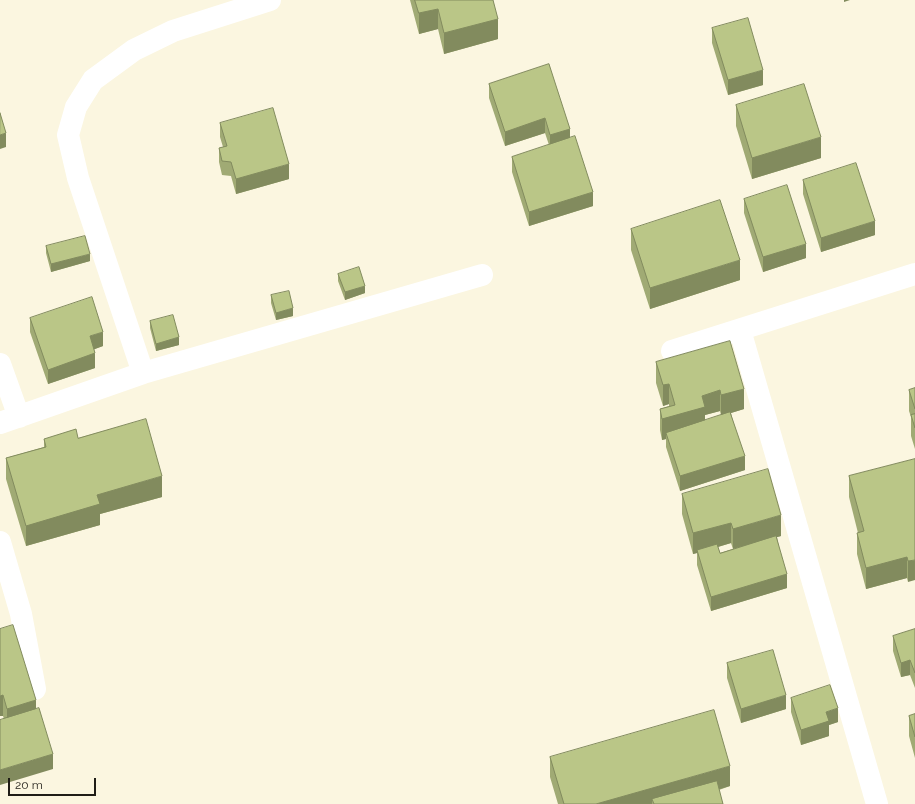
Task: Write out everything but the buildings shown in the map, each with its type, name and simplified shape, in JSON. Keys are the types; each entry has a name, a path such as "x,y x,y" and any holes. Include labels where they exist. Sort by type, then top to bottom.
{"street":[{"path":"143,373 78,178 68,135 76,107 93,80 134,50 173,31 270,0"},
{"path":"672,351 915,274"},
{"path":"0,364 9,420 143,373 482,275"},
{"path":"740,330 877,804"},
{"path":"0,542 21,614 35,689"}]}
